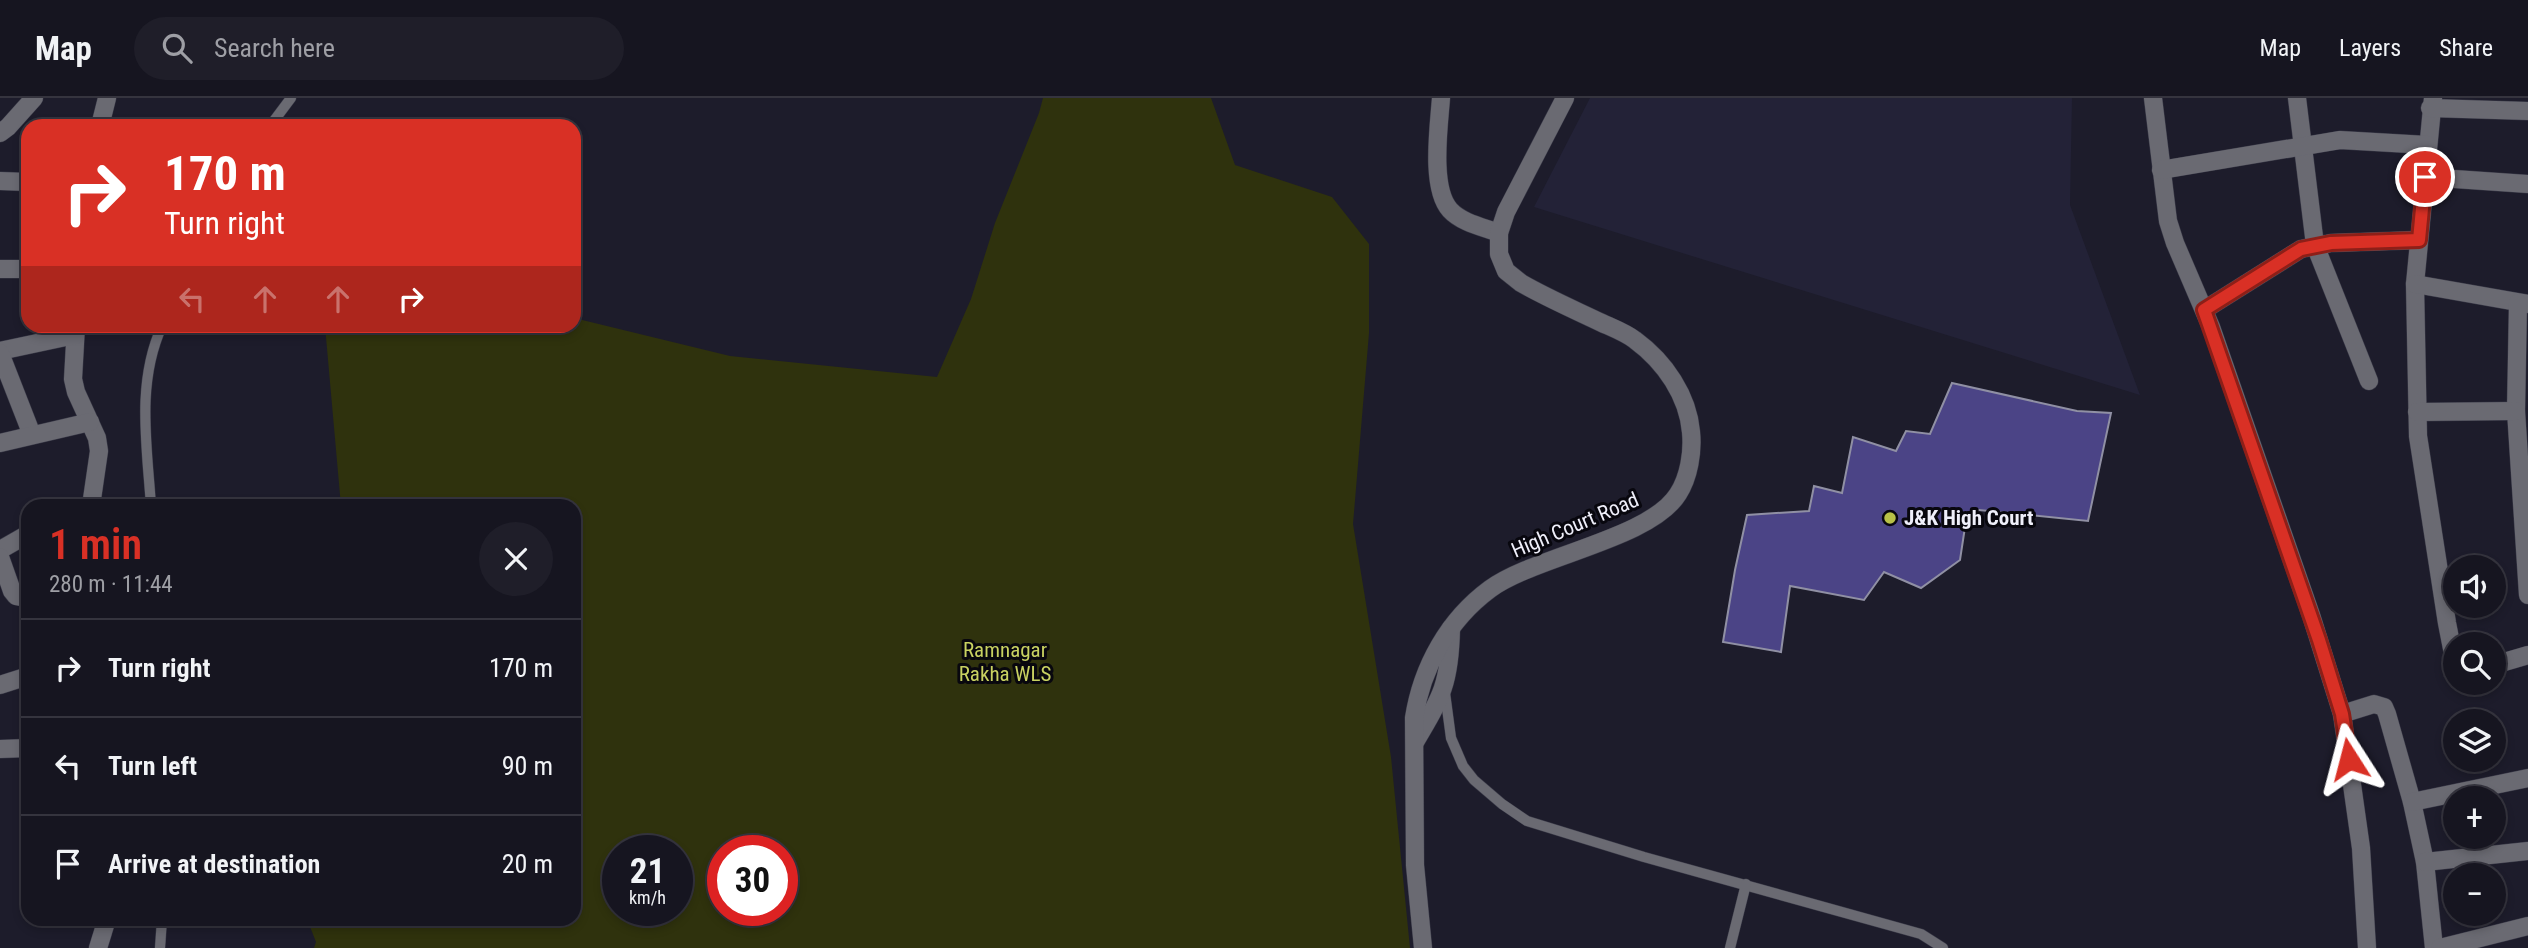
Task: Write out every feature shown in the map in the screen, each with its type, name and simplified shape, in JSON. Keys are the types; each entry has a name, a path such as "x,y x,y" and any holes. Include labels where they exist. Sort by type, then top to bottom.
{"street":[{"path":"0,133 34,98"},
{"path":"102,119 107,98"},
{"path":"1441,98 1438,157 1443,198 1448,208 1464,220 1499,233 1506,212 1565,98"},
{"path":"2153,98 2168,221 2204,310 2306,602 2342,714 2361,849 2367,948"},
{"path":"2297,98 2315,245 2369,381"},
{"path":"2449,632 2420,461 2417,412 2415,284 2432,103 2528,111"},
{"path":"2161,170 2302,146 2355,140 2427,145"},
{"path":"2425,177 2528,184"},
{"path":"0,181 21,182"},
{"name":"High Court Road","path":"1451,628 1467,608 1504,580 1654,517 1678,495 1692,447 1690,418 1682,393 1660,364 1634,339 1542,295 1506,271 1499,254 1499,233"},
{"path":"2204,310 2284,258 2315,245 2419,240"},
{"path":"0,269 21,270"},
{"path":"2415,284 2523,303 2516,411 2528,595"},
{"path":"32,435 0,352 65,333"},
{"path":"75,333 74,379 97,438 99,452 92,499"},
{"path":"2417,412 2516,411"},
{"path":"0,443 90,422"},
{"path":"0,550 21,538"},
{"path":"0,557 12,591 21,597"},
{"path":"1414,743 1444,689 1451,628"},
{"path":"1423,948 1415,865 1414,718 1417,697 1432,659 1451,628"},
{"path":"2506,661 2528,655"},
{"path":"0,685 21,678"},
{"path":"2342,714 2374,704 2384,707 2412,802 2425,862 2434,948"},
{"path":"0,749 21,748"},
{"path":"2412,802 2528,778"},
{"path":"2425,862 2528,851"},
{"path":"97,948 105,926"},
{"path":"2440,948 2528,926"}],"lane":[{"path":"275,119 291,98"},
{"path":"150,499 144,412 145,388 160,333"},
{"path":"1444,689 1451,738 1463,766 1474,780 1527,821 1644,857 1921,933 1942,948"},
{"path":"1730,948 1746,884"},
{"path":"160,948 162,926"}],"shaded area":[{"path":"1590,98 2072,98 2070,205 2140,395 1534,207"}],"green space":[{"name":"Ramnagar Rakha WLS","path":"1043,98 1211,98 1235,165 1332,197 1369,244 1369,333 1353,524 1391,757 1410,948 314,948 316,942 310,926 581,926 581,499 340,499 326,333 581,333 581,320 730,356 937,377 971,299 995,223"}],"building":[{"name":"J&K High Court","path":"1952,383 2077,411 2111,413 2088,521 1979,510 1965,527 1960,560 1921,588 1884,572 1864,600 1790,586 1781,652 1723,642 1747,515 1809,511 1814,486 1842,493 1853,437 1896,451 1906,431 1930,434"}],"place":[{"name":"J&K High Court","path":"1890,518"}],"route":[{"path":"2349,759 2342,714 2319,640 2204,310 2301,249 2331,243 2419,240 2425,177"}]}
